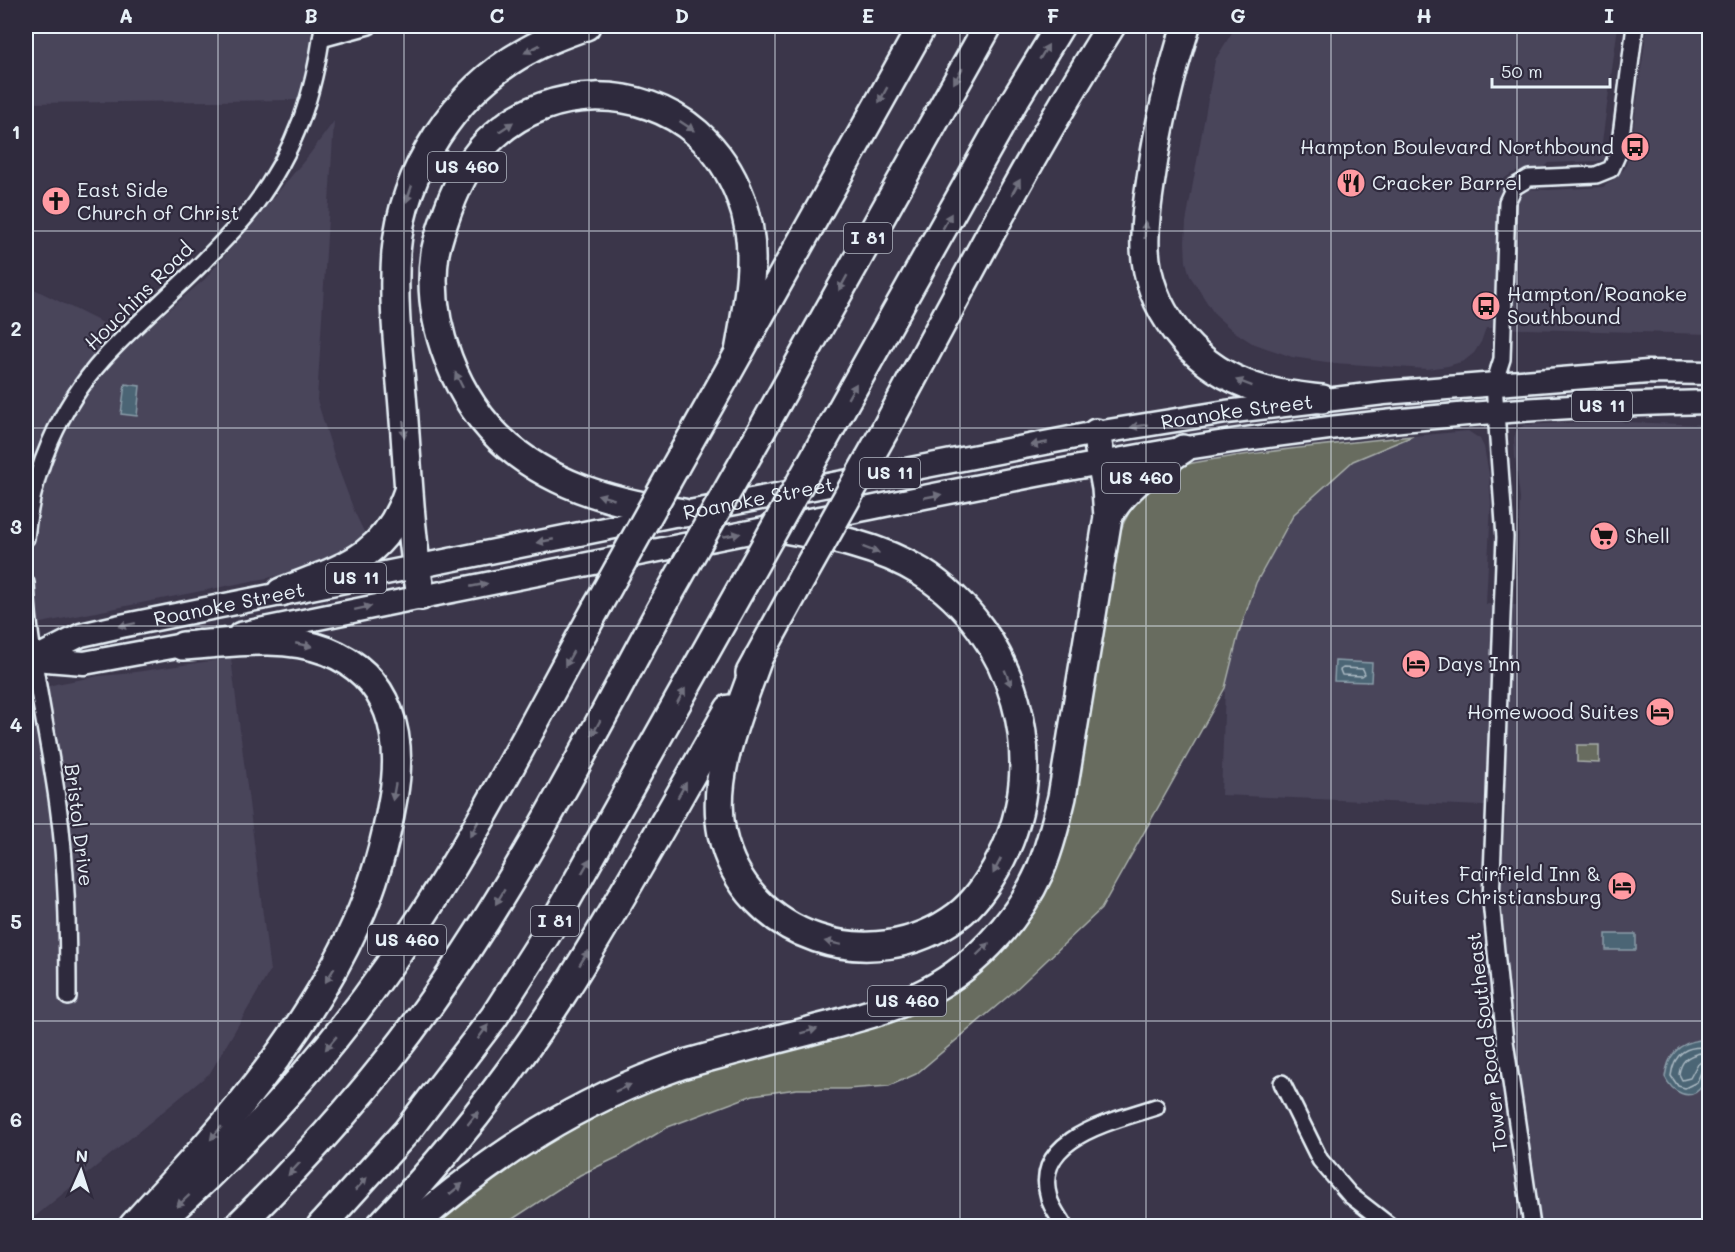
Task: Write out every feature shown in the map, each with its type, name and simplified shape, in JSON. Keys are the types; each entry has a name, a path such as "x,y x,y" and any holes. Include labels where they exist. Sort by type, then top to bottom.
{"highway":[{"path":"421,596 416,567 396,328 395,273 400,227 416,177 441,129 476,90 526,51 586,26"},
{"path":"740,351 922,26"},
{"name":"I 81","path":"238,1227 316,1145 375,1077 441,989 477,934 534,839 988,26"},
{"name":"I 81","path":"321,1227 407,1131 494,1017 549,930 1013,103 1060,26"},
{"path":"380,1227 426,1177 483,1107 555,1005 598,937 758,658 1051,124 1111,26"},
{"path":"1186,26 1161,114 1147,209 1145,251 1154,291 1160,307 1178,334 1200,357 1222,373 1248,386 1281,394 1322,399"},
{"name":"US 460","path":"154,1227 270,1114 338,1034 390,965 461,853 597,607 675,468 740,351 752,261 750,231 742,200 729,171 714,151 696,132 651,106 623,99 593,96 543,105 497,133 469,164 452,197 440,234 434,272 435,304 441,334 452,366 473,406 509,447 565,483 632,504 684,513"},
{"path":"1096,433 1106,488 1108,517"},
{"name":"US 460","path":"412,1227 492,1161 554,1122 616,1090 681,1065 882,1010 919,996 945,981 988,945 1024,900 1039,872 1056,822 1108,517 1124,493 1137,481 1183,449"},
{"path":"281,592 348,566 368,552 395,521 409,487"},
{"path":"758,658 730,736 720,783 722,834 733,867 754,897 767,910 805,935 832,944 863,947 893,945 916,938 938,929 959,915 976,898 992,876 1012,833 1022,797 1024,764 1022,730 1014,696 1002,664 974,619 921,572 901,561 836,538 773,527"},
{"path":"133,1227 247,1096 285,1044 335,966 357,923 373,879 392,808 397,775 397,742 388,707 367,677 344,659 327,651 285,642 183,646"}],"main road":[{"name":"Roanoke Street","path":"30,660 81,635 281,592 1096,433 1322,399 1648,372 1710,373"},
{"name":"Roanoke Street","path":"30,660 84,663 183,646 421,596 1102,462 1183,449 1332,429 1495,413 1710,402"}],"street":[{"path":"322,32 369,26"},
{"name":"Tower Road Southeast","path":"1532,1227 1505,1041 1491,901 1505,537 1494,384 1502,359 1507,202 1514,187 1529,178 1596,175 1611,168 1618,152 1635,26"},
{"name":"Houchins Road","path":"26,538 34,488 44,456 66,410 81,386 106,356 188,278 254,206 285,159 313,84 322,32"},
{"path":"26,583 30,660"},
{"name":"Bristol Drive","path":"30,660 58,804 65,859 68,997"},
{"path":"1282,1083 1320,1160 1350,1194 1390,1227"},
{"path":"1064,1227 1048,1197 1047,1170 1059,1149 1082,1133 1156,1107"}],"shaded area":[{"path":"26,26 312,26 308,61 297,100 26,103"},
{"path":"1236,26 1618,26 1602,142 1607,146 1604,159 1548,163 1544,167 1528,168 1511,174 1492,187 1549,190 1603,187 1625,168 1630,152 1647,26 1709,26 1709,334 1486,328 1474,353 1464,361 1427,369 1333,363 1292,357 1252,343 1232,330 1215,315 1190,276 1186,262 1185,243 1186,222 1215,60"},
{"path":"334,121 317,400 337,465 366,536 330,561 297,572 26,626 26,285 115,329 131,342 205,279 309,155"},
{"path":"1619,420 1709,425 1709,1226 1541,1226 1522,1107 1503,952 1501,890 1506,807 1221,795 1225,688 1238,636 1256,583 1294,514 1353,461 1413,436 1468,431 1480,439 1484,447 1489,474 1491,504 1486,604 1516,605 1520,498 1515,457 1516,431 1524,425"},
{"path":"231,658 270,971 210,1073 26,1224 26,693 56,684 99,676"}],"green space":[{"path":"1413,436 1353,461 1294,514 1256,583 1238,636 1225,688 1101,909 1012,993 916,1074 889,1086 797,1089 753,1095 668,1127 618,1157 580,1175 502,1226 436,1226 453,1212 452,1209 524,1154 601,1113 653,1090 718,1068 842,1034 1022,922 1119,534 1141,495 1168,472 1192,463 1279,450"},
{"path":"1577,745 1599,745 1599,763 1577,762"}],"water":[{"path":"125,384 140,386 137,416 121,414"},
{"path":"1335,661 1372,663 1371,682 1334,681"},
{"path":"1606,934 1636,934 1636,950 1606,950"},
{"path":"1700,1040 1710,1044 1707,1076 1697,1091 1687,1095 1682,1094 1668,1082 1665,1077 1666,1069 1675,1051 1686,1044"}],"place":[{"name":"Hampton Boulevard Northbound","path":"1635,147"},
{"name":"Cracker Barrel","path":"1351,183"},
{"name":"East Side Church of Christ","path":"56,201"},
{"name":"Hampton/Roanoke Southbound","path":"1486,306"},
{"name":"Shell","path":"1604,536"},
{"name":"Days Inn","path":"1416,664"},
{"name":"Homewood Suites","path":"1660,712"},
{"name":"Fairfield Inn & Suites Christiansburg","path":"1622,886"}]}
